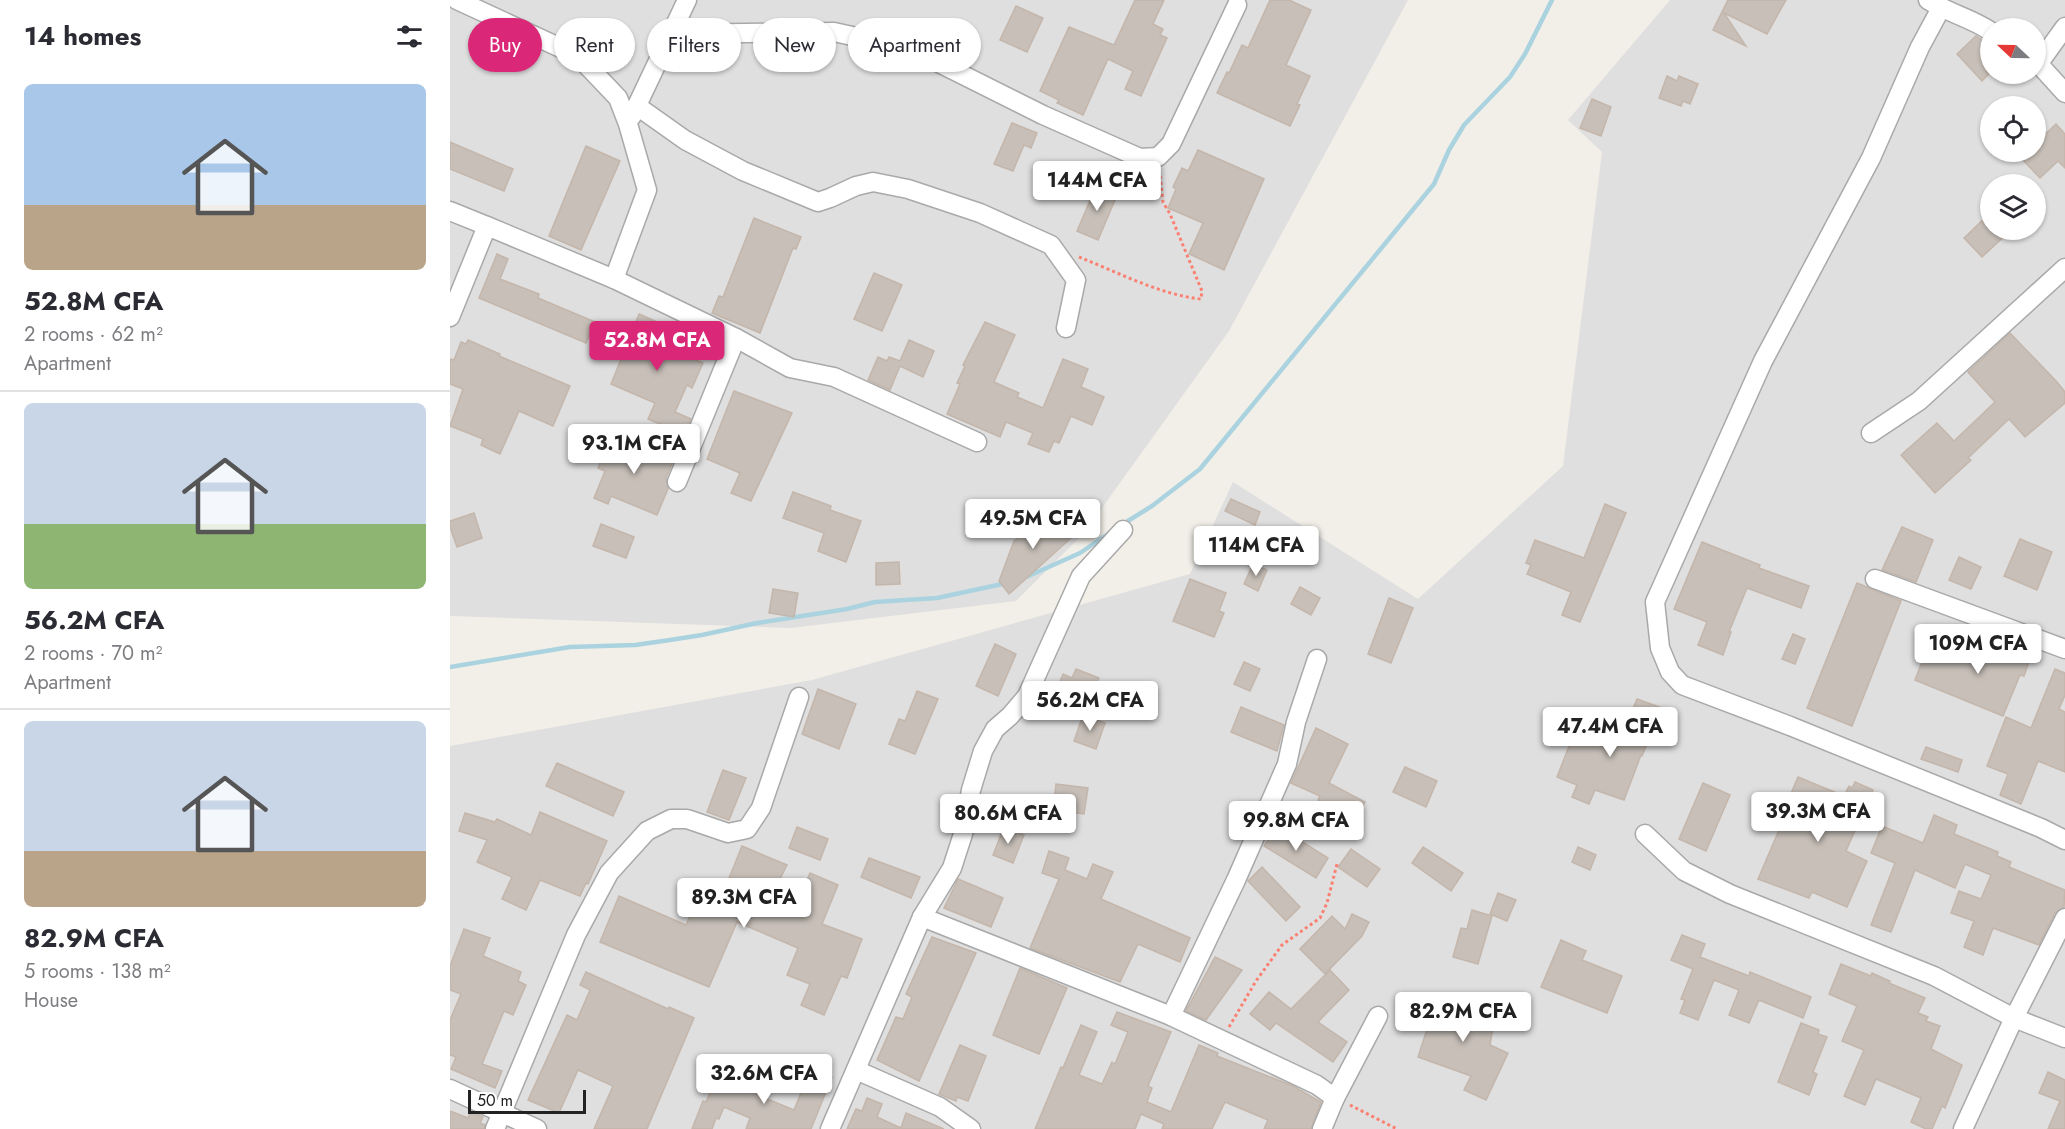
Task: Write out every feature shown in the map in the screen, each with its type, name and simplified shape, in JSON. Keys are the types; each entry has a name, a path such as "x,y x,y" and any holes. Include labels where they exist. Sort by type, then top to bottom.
{"street":[{"path":"457,0 578,56 618,99 628,123 647,190 614,279"},
{"path":"678,18 687,0"},
{"path":"741,33 834,32 910,49 1043,115 1140,158 1158,157 1171,144 1236,2"},
{"path":"1980,24 1934,4 1920,47 1872,158 1763,361 1655,602 1660,648 1670,672 1682,685 1822,739 2041,828 2065,840"},
{"path":"2046,51 2065,27"},
{"path":"628,123 653,72"},
{"path":"2046,72 2065,93"},
{"path":"637,106 685,140 742,171 818,202 856,186 873,182 908,189 980,213 1051,245 1076,280 1066,328"},
{"path":"450,211 614,279 736,338 790,368 834,377 977,442"},
{"path":"450,317 487,226"},
{"path":"1871,433 1919,401 2065,268"},
{"path":"677,482 736,338"},
{"path":"830,1129 922,917 952,868 963,834 971,790 983,751 995,729 1028,696 1082,576 1122,530"},
{"path":"1875,579 2065,649"},
{"path":"1171,1016 1236,880 1287,764 1296,722 1317,659"},
{"path":"499,1121 576,935 609,873 647,831 670,819 687,819 728,833 747,829 761,808 799,697"},
{"path":"1644,834 1684,872 1730,894 1934,976 2014,1018 2065,1038"},
{"path":"922,917 1171,1016 1317,1085 1335,1098"},
{"path":"1963,1129 2014,1018 2065,918"},
{"path":"1322,1129 1335,1098 1378,1016"},
{"path":"856,1070 940,1107 971,1129"},
{"path":"450,1089 499,1121 537,1129"}],"path":[{"path":"1051,245 1141,282 1201,299 1202,291 1163,202 1158,157"},
{"path":"1224,1040 1237,1011 1282,945 1320,918 1327,903 1337,864"},
{"path":"1335,1098 1397,1129"}],"shaded area":[{"path":"450,0 1408,0 1229,331 1084,533 1016,601 791,628 450,616"},
{"path":"1670,0 2065,0 2065,1129 450,1129 450,746 812,680 1190,574 1233,482 1418,599 1563,466 1602,152 1568,120"}],"building":[{"path":"1135,0 1164,0 1153,24 1163,29 1160,35 1167,38 1141,96 1125,89 1133,71 1108,59 1083,115 1057,103 1059,100 1040,91 1069,27 1114,45"},
{"path":"1270,0 1289,0 1311,10 1286,65 1310,76 1290,126 1217,93 1242,45 1248,48"},
{"path":"1728,0 1786,0 1767,34 1724,13 1746,46 1713,30"},
{"path":"1016,6 1043,18 1027,52 1000,40"},
{"path":"1976,36 1980,39 1980,79 1957,54"},
{"path":"1667,76 1677,81 1679,76 1698,84 1690,104 1683,101 1681,106 1659,98"},
{"path":"1592,99 1611,107 1601,136 1580,128"},
{"path":"1012,123 1037,133 1031,148 1024,145 1013,171 994,164"},
{"path":"2056,124 2065,134 2065,168 2058,161 2044,174 2036,174 2025,162 2046,162 2046,134"},
{"path":"450,142 513,169 504,191 450,169"},
{"path":"586,146 620,161 581,250 549,236"},
{"path":"1198,150 1264,179 1224,270 1189,254 1203,223 1168,208 1176,189 1173,187 1182,168 1188,171"},
{"path":"1097,184 1118,193 1098,240 1077,231"},
{"path":"754,218 801,237 796,249 793,248 760,333 712,313 719,296 723,297"},
{"path":"1980,223 1980,240 2000,240 1982,257 1964,238"},
{"path":"497,254 508,259 500,279 539,294 538,298 595,322 586,343 479,298"},
{"path":"874,273 902,285 882,331 854,319"},
{"path":"639,314 682,333 674,351 703,363 692,388 687,385 675,412 691,419 683,436 648,419 655,403 611,384"},
{"path":"985,322 1015,335 994,382 1019,393 1017,397 1043,408 1063,359 1088,369 1081,387 1104,397 1092,425 1071,416 1059,443 1054,441 1049,452 1028,444 1033,433 1006,422 1000,437 947,414 960,384 957,383 965,366 963,365"},
{"path":"2010,333 2065,392 2065,403 2025,437 2009,419 1968,458 1971,460 1935,493 1901,455 1937,423 1954,441 1995,402 1968,372"},
{"path":"468,340 500,354 499,356 570,386 553,426 519,411 500,454 481,445 483,439 450,426 463,389 450,384 450,359 454,360 461,342 466,344"},
{"path":"909,340 934,351 923,377 900,366 890,390 868,380 878,357 887,361 889,357 900,361"},
{"path":"734,391 792,413 751,501 731,493 740,473 707,459"},
{"path":"611,434 674,459 666,478 668,489 657,515 611,496 608,504 594,498 605,471 598,468"},
{"path":"793,492 831,506 830,510 861,521 846,562 818,551 824,533 783,518"},
{"path":"1231,499 1260,512 1255,525 1225,511"},
{"path":"1605,504 1626,513 1580,622 1562,615 1571,592 1527,574 1531,565 1526,563 1535,540 1584,558"},
{"path":"1049,510 1071,538 1009,594 999,581 1014,541"},
{"path":"474,513 482,538 457,547 450,521"},
{"path":"601,524 634,537 626,558 593,546"},
{"path":"1902,527 1933,540 1916,582 1882,570"},
{"path":"2020,539 2052,552 2037,590 2004,576"},
{"path":"1702,542 1760,565 1759,568 1809,586 1801,608 1747,588 1729,632 1731,632 1723,655 1698,645 1707,622 1674,609"},
{"path":"1959,557 1981,567 1971,589 1949,580"},
{"path":"899,562 900,584 876,585 876,563"},
{"path":"1253,564 1267,570 1258,591 1244,584"},
{"path":"1190,579 1226,593 1219,611 1224,613 1214,637 1173,621"},
{"path":"1857,583 1901,601 1852,726 1807,708"},
{"path":"1300,587 1320,598 1311,615 1291,604"},
{"path":"773,589 798,593 794,617 769,613"},
{"path":"1389,598 1413,608 1391,663 1368,654"},
{"path":"1793,634 1805,639 1795,664 1782,659"},
{"path":"1987,637 2032,653 2024,676 2020,675 2003,716 1915,680 1927,649 1976,665"},
{"path":"995,644 1016,654 998,696 976,686"},
{"path":"1244,662 1260,669 1250,691 1234,684"},
{"path":"1076,669 1099,678 1084,715 1052,702 1063,674 1072,678"},
{"path":"2055,669 2065,673 2065,695 2059,709 2065,712 2065,772 2038,761 2021,804 2000,795 2008,774 1987,766 2006,717 2031,728"},
{"path":"818,689 856,704 839,749 802,734"},
{"path":"917,691 938,699 915,754 889,744 899,719 905,721"},
{"path":"1637,699 1662,708 1624,800 1595,790 1589,804 1572,797 1577,785 1557,777 1573,736 1595,744 1596,741 1616,750"},
{"path":"1241,707 1284,725 1277,751 1231,732"},
{"path":"1083,715 1105,723 1096,749 1074,741"},
{"path":"1316,728 1348,744 1329,783 1365,802 1355,820 1318,800 1320,796 1291,783"},
{"path":"1926,747 1962,760 1958,772 1921,759"},
{"path":"557,763 624,792 613,816 546,786"},
{"path":"1405,767 1437,781 1426,807 1393,792"},
{"path":"723,770 746,778 729,820 707,812"},
{"path":"1798,777 1844,796 1849,786 1852,788 1855,782 1873,790 1846,851 1867,861 1847,907 1812,892 1809,898 1758,879 1782,823 1785,824 1795,800 1789,798"},
{"path":"1703,783 1730,795 1706,851 1679,839"},
{"path":"1056,784 1088,788 1084,814 1053,810"},
{"path":"540,812 607,841 588,884 586,883 580,896 540,880 526,910 502,899 512,877 477,862 487,840 459,831 465,813 495,822 497,819 531,835"},
{"path":"1934,815 1957,825 1954,834 1998,852 1997,856 2011,862 2009,867 2065,890 2064,907 2055,913 2039,945 1993,928 1983,955 1964,947 1974,921 1951,913 1959,891 1981,899 1991,875 1965,864 1955,888 1915,870 1891,932 1871,925 1895,863 1871,853 1882,826 1923,843"},
{"path":"1277,826 1328,858 1316,878 1264,846"},
{"path":"797,827 828,839 820,860 789,848"},
{"path":"1004,827 1024,835 1013,863 993,855"},
{"path":"742,846 787,865 779,881 802,891 810,873 838,885 822,924 862,939 847,978 841,976 824,1015 801,1005 810,984 787,975 798,948 737,922 709,987 600,942 619,896 686,925 695,904 715,913"},
{"path":"1423,847 1463,873 1451,891 1412,863"},
{"path":"1578,847 1596,855 1590,870 1572,862"},
{"path":"1351,849 1380,869 1367,887 1338,867"},
{"path":"1049,851 1069,858 1065,870 1087,879 1093,864 1113,872 1101,899 1190,938 1180,962 1138,944 1120,982 1030,948 1059,879 1042,873"},
{"path":"869,858 920,877 911,898 861,877"},
{"path":"1262,867 1300,907 1286,921 1248,881"},
{"path":"958,879 1003,898 991,927 944,908"},
{"path":"1498,893 1516,900 1507,921 1490,914"},
{"path":"1472,910 1492,916 1478,964 1453,957 1461,928 1467,929"},
{"path":"1352,914 1369,922 1362,936 1325,974 1300,949 1332,916 1345,929"},
{"path":"464,929 490,938 483,956 521,972 518,981 526,985 513,1015 504,1011 482,1064 502,1071 495,1088 451,1069 456,1057 450,1055 450,1020 461,994 450,990 450,966"},
{"path":"1682,935 1705,944 1700,957 1749,976 1750,972 1811,997 1803,1018 1759,1000 1749,1023 1729,1015 1739,990 1714,980 1698,1020 1680,1013 1685,1000 1681,999 1693,969 1671,960"},
{"path":"932,937 976,953 919,1081 877,1060 896,1017 903,1019 912,997 906,994"},
{"path":"1561,940 1586,951 1582,960 1622,976 1607,1013 1541,987"},
{"path":"1215,957 1242,970 1206,1020 1186,1011"},
{"path":"1841,964 1871,976 1872,973 1925,998 1918,1013 1928,1017 1926,1021 1940,1026 1931,1049 1962,1065 1945,1108 1942,1106 1932,1129 1926,1129 1911,1122 1921,1098 1876,1079 1865,1105 1844,1096 1864,1050 1842,1041 1857,1006 1829,994"},
{"path":"1020,968 1067,988 1039,1054 993,1035"},
{"path":"1330,970 1349,990 1318,1022 1347,1042 1333,1062 1276,1023 1270,1030 1250,1014 1269,992 1291,1009"},
{"path":"586,972 668,1009 669,1007 694,1018 647,1129 594,1129 613,1086 578,1070 559,1113 528,1100 567,1015 577,1020 590,990 580,985"},
{"path":"1427,999 1467,1007 1467,1004 1496,1009 1490,1045 1508,1053 1486,1100 1464,1090 1471,1076 1418,1057 1428,1026 1422,1025"},
{"path":"1117,1012 1171,1032 1148,1086 1152,1088 1147,1102 1171,1112 1199,1045 1218,1053 1217,1056 1293,1086 1321,1102 1311,1129 1264,1129 1268,1120 1225,1102 1212,1129 1162,1129 1164,1124 1141,1114 1135,1129 1035,1129 1081,1025 1097,1032 1079,1075 1102,1084 1112,1062 1115,1064 1128,1032 1111,1025"},
{"path":"1801,1023 1819,1030 1818,1034 1827,1037 1813,1072 1817,1074 1809,1095 1778,1082"},
{"path":"960,1045 986,1056 968,1101 957,1097 956,1101 939,1094"},
{"path":"811,1068 832,1077 811,1129 746,1129 750,1118 724,1107 712,1129 692,1129 703,1101 706,1102 718,1074 761,1092 760,1096 794,1110"},
{"path":"2048,1072 2065,1080 2065,1129 2048,1129 2060,1101 2039,1093"},
{"path":"867,1098 882,1104 877,1117 901,1128 906,1113 944,1129 847,1129 856,1109 862,1111"},
{"path":"450,1111 468,1118 471,1111 483,1117 480,1123 485,1125 484,1129 450,1129"}],"waterway":[{"path":"1123,524 1152,506 1200,469 1434,184 1449,150 1464,125 1510,77 1525,54 1552,0"},
{"path":"1024,578 1080,553 1111,532"},
{"path":"450,667 570,647 635,645 670,640 875,602 937,598 1007,583"}]}
